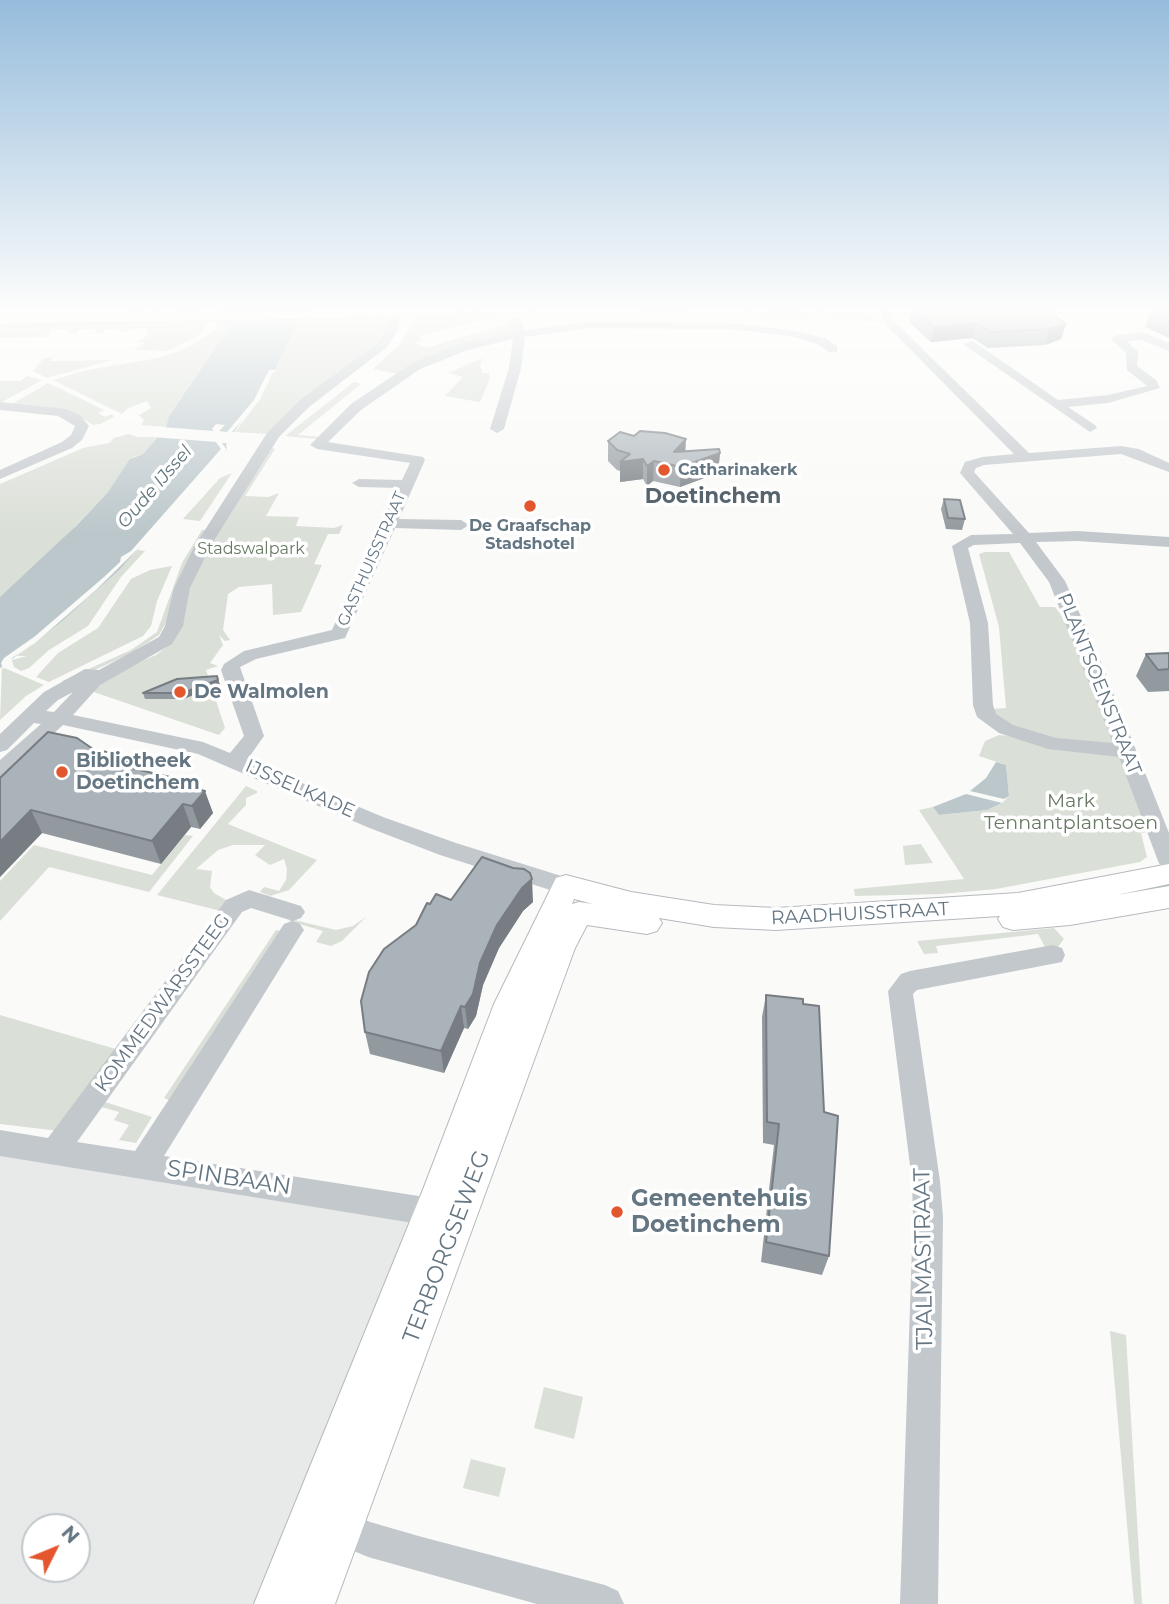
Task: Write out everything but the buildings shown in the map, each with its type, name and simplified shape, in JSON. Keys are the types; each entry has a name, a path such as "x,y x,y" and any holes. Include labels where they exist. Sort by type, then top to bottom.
{"main road":[{"name":"RAADHUISSTRAAT","path":"573,897 688,912 776,919 1018,904 1169,874"},
{"name":"RAADHUISSTRAAT","path":"573,897 728,933 754,934 852,932 1070,914 1169,897"},
{"name":"TERBORGSEWEG","path":"312,1604 327,1521 433,1212 560,948 573,897"},
{"name":"TERBORGSEWEG","path":"277,1604 327,1521"}],"street":[{"path":"0,771 59,718 93,681 158,646 171,633 182,588 202,547 271,441 357,385"},
{"name":"GASTHUISSTRAAT","path":"234,761 254,736 230,670 233,664 250,655 339,634 418,460 317,445 356,407 369,385"},
{"path":"497,429 510,385"},
{"path":"953,385 1026,458 1128,451 1169,468"},
{"path":"1028,385 1090,428"},
{"path":"1056,404 1108,399 1154,388 1153,385"},
{"path":"0,406 66,413 82,426 77,437 67,445 0,475"},
{"name":"PLANTSOENSTRAAT","path":"1026,458 975,463 970,465 967,473 1024,537 1057,581 1169,861"},
{"name":"GASTHUISSTRAAT","path":"359,483 405,484"},
{"path":"389,523 461,525"},
{"path":"1127,751 1055,744 1006,729 987,717 983,705 979,623 960,553 961,543 1024,537 1077,536 1169,542"},
{"path":"0,745 51,696 77,680 146,652"},
{"name":"IJSSELKADE","path":"28,717 59,718 203,748 387,827 573,897"},
{"name":"KOMMEDWARSSTEEG","path":"54,1152 234,906 249,899 293,921 142,1165"},
{"name":"TJALMASTRAAT","path":"919,1604 928,1217 926,1181 900,991 910,981 1053,955"},
{"name":"SPINBAAN","path":"0,1143 433,1212"},
{"path":"327,1521 368,1539 605,1604"}],"shaded area":[{"path":"0,1148 441,1216 289,1604 0,1604"}],"green space":[{"path":"0,385 33,385 0,403"},
{"path":"45,385 52,385 104,410 98,413 105,417 112,414 114,417 93,425 71,411 12,404"},
{"path":"63,385 190,385 170,414 166,427 141,425 144,420 139,415 151,408 147,401 128,408 122,414"},
{"path":"264,385 328,385 269,434 235,432 257,403"},
{"path":"350,385 360,385 298,435 320,437 318,439 285,436"},
{"path":"456,385 487,385 480,402 445,396"},
{"path":"129,434 157,437 143,454 133,457 108,492 43,560 0,597 0,484 83,448 109,443 114,438"},
{"name":"Stadswalpark","path":"272,448 275,449 245,496 268,497 279,493 266,516 299,517 296,526 334,528 343,525 339,534 328,534 314,564 322,565 301,612 273,615 272,584 239,587 228,594 223,630 230,640 225,641 219,635 223,645 210,663 218,666 206,670 225,728 219,735 88,690 116,672 156,655 172,643 190,587 206,553"},
{"path":"232,473 200,521 183,519 220,478"},
{"path":"202,530 206,530 179,578 167,621 159,635 132,653 66,683 62,681 131,650 157,632 182,563"},
{"path":"138,550 145,551 121,577 88,626 49,650 29,668 21,671 14,667 12,660 27,656 17,656 86,600"},
{"name":"Mark Tennantplantsoen","path":"1009,552 1040,607 1055,607 1071,628 1148,832 1141,833 1147,857 1140,862 996,889 941,894 855,896 854,889 964,879 919,810 933,807 940,815 987,810 1002,803 1009,796 1006,765 979,756 985,741 999,735 1010,736 992,709 1006,708 999,627 979,554"},
{"path":"172,566 157,601 151,626 143,636 49,682 36,677 58,653 98,628 131,579 150,570"},
{"path":"2,667 44,685 26,696 0,720"},
{"path":"246,786 257,793 246,798 246,805 228,824 317,860 289,890 270,896 260,892 264,887 279,891 286,880 284,859 270,865 255,855 265,845 233,845 218,850 196,869 212,871 210,887 214,893 228,901 221,911 157,895"},
{"path":"185,835 193,836 149,892 49,867 0,921 0,881 34,845 152,875"},
{"path":"921,844 933,863 905,865 903,846"},
{"path":"366,917 342,941 331,946 316,942 323,931 289,921 290,919 336,930 353,926"},
{"path":"1054,928 1064,939 1057,948 1046,949 1038,934 936,946 938,953 924,954 917,941"},
{"path":"276,930 280,931 172,1101 164,1098"},
{"path":"0,1015 119,1050 59,1131 0,1124"},
{"path":"105,1102 152,1117 136,1143 119,1140 129,1125 114,1120 119,1112 101,1107"},
{"path":"1110,1331 1126,1335 1142,1604 1134,1604"},
{"path":"544,1387 583,1397 574,1439 534,1428"},
{"path":"471,1459 506,1468 499,1497 463,1488"}],"water":[{"name":"Oude IJssel","path":"190,385 266,385 226,444 227,450 119,570 61,622 0,668 0,597 108,492 130,459 143,454 166,427 169,416"},
{"path":"996,762 1006,765 1009,796 1004,799 970,791 986,778"},
{"path":"966,794 1002,803 987,810 939,815 933,807"}],"pier":[{"path":"262,385 267,385 259,401 232,432 239,433 231,443 222,443 227,450 161,526 96,590 35,643 12,658 10,665 3,669 1,663 4,658 34,637 104,577 120,562 121,557 131,551 221,449 216,442 153,437 162,427 214,431 212,429 216,424 225,425 219,431 227,432 254,400"}],"place":[{"name":"Catharinakerk","path":"664,470"},
{"name":"De Graafschap Stadshotel","path":"530,506"},
{"name":"De Walmolen","path":"180,692"},
{"name":"Bibliotheek Doetinchem","path":"62,772"},
{"name":"Gemeentehuis Doetinchem","path":"617,1212"}],"district":[{"name":"Doetinchem","path":"713,497"}]}
